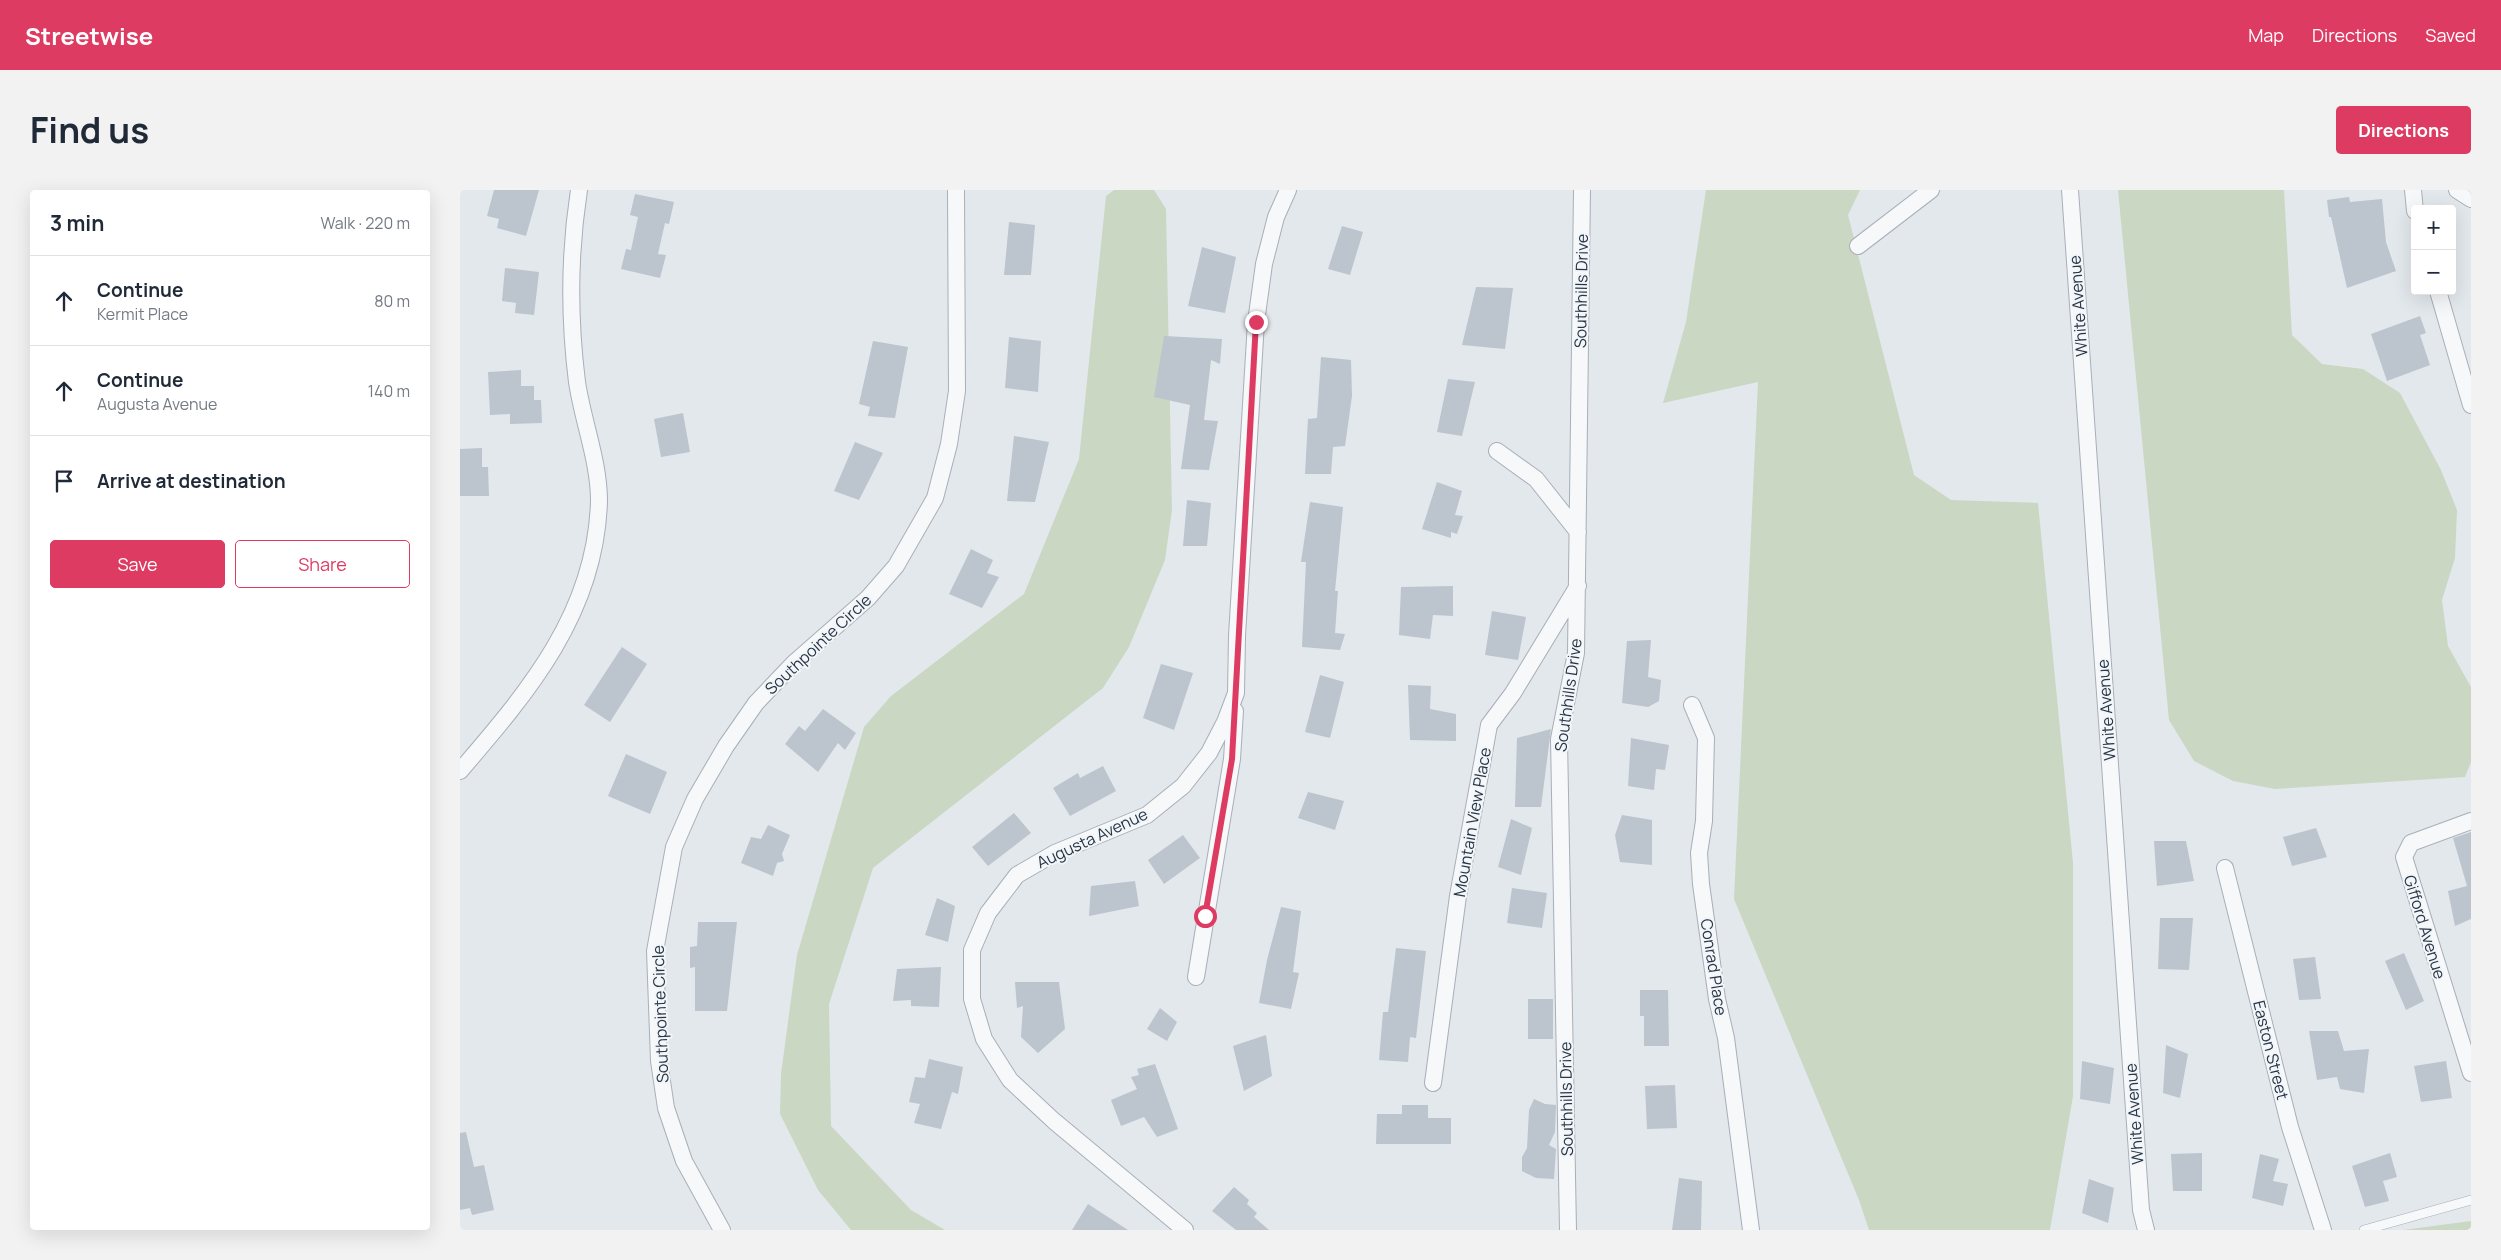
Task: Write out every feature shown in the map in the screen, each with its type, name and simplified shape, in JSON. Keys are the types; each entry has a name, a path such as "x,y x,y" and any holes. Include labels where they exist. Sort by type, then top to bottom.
{"street":[{"path":"460,770 494,732 537,676 564,634 582,595 595,548 599,500 592,447 578,384 572,330 570,272 579,190"},
{"name":"Southpointe Circle","path":"722,1230 684,1161 666,1108 659,1061 655,951 674,847 695,799 726,746 756,703 794,663 868,598 896,566 935,498 948,444 957,391 956,190"},
{"name":"Augusta Avenue","path":"1185,1230 1054,1121 1010,1080 984,1039 972,999 972,950 988,913 1017,875 1055,853 1146,815 1183,786 1210,753 1225,722 1236,693 1238,626 1256,322 1264,264 1276,216 1288,190"},
{"name":"Southhills Drive","path":"1568,1230 1559,739 1576,653 1582,190"},
{"path":"1858,246 1931,190"},
{"name":"White Avenue","path":"2070,190 2140,1200 2146,1230"},
{"path":"2413,190 2414,205"},
{"path":"2456,190 2471,199"},
{"path":"2439,295 2471,405"},
{"path":"1497,451 1536,479 1578,532"},
{"name":"Mountain View Place","path":"1433,1083 1458,896 1489,724 1513,693 1578,586"},
{"path":"1196,977 1232,759 1236,693"},
{"name":"Conrad Place","path":"1692,705 1706,738 1704,821 1699,853 1701,884 1717,999 1726,1038 1751,1230"},
{"name":"Gifford Avenue","path":"2471,821 2411,843 2404,857 2471,1073"},
{"name":"Easton Street","path":"2225,868 2290,1127 2323,1230"}],"lane":[{"path":"2364,1230 2471,1200"}],"green space":[{"path":"1114,190 1154,190 1166,209 1172,510 1165,560 1129,647 1103,688 873,868 829,1004 831,1126 911,1210 945,1230 851,1230 818,1190 780,1114 781,1074 797,955 864,727 891,696 1024,594 1079,459 1106,196"},
{"path":"1706,190 1860,190 1848,215 1914,475 1951,500 2038,503 2073,863 2073,1096 2050,1230 1869,1230 1859,1200 1734,899 1758,382 1663,403 1686,322"},
{"path":"2118,190 2284,190 2292,335 2322,364 2363,369 2400,393 2441,470 2457,510 2455,558 2442,600 2448,646 2471,687 2471,762 2465,777 2275,789 2233,781 2194,761 2169,720"},
{"path":"2471,1221 2471,1230 2403,1230"}],"building":[{"path":"494,190 539,190 526,236 497,228 499,219 487,216"},
{"path":"635,194 674,202 669,224 665,223 658,254 666,255 660,278 621,269 626,249 631,250 638,217 630,215"},
{"path":"2349,197 2350,202 2382,199 2386,242 2396,271 2347,288 2331,217 2329,217 2327,200"},
{"path":"1009,222 1035,225 1031,275 1004,275"},
{"path":"1342,226 1363,232 1350,275 1328,269"},
{"path":"1202,247 1236,257 1225,313 1188,306"},
{"path":"505,268 539,272 534,315 515,313 516,303 502,301"},
{"path":"1476,287 1513,288 1505,349 1462,345"},
{"path":"2420,316 2426,333 2420,335 2430,365 2387,381 2371,334"},
{"path":"1164,336 1222,339 1220,364 1211,360 1204,420 1218,421 1209,470 1181,469 1190,405 1154,397"},
{"path":"1009,337 1041,341 1038,392 1005,388"},
{"path":"873,341 908,347 895,418 868,416 870,407 859,404"},
{"path":"1321,357 1351,360 1352,396 1345,446 1333,447 1331,474 1305,474 1308,419 1317,418"},
{"path":"521,370 521,386 534,386 534,400 541,400 542,423 510,424 510,414 490,415 488,372"},
{"path":"1448,379 1475,382 1462,436 1437,432"},
{"path":"683,413 690,452 661,457 654,419"},
{"path":"1014,436 1049,442 1035,502 1007,501"},
{"path":"855,442 883,453 859,500 834,491"},
{"path":"482,448 482,467 488,467 489,496 460,496 460,449"},
{"path":"1437,482 1462,491 1455,515 1463,516 1457,534 1451,532 1451,538 1422,529"},
{"path":"1187,500 1211,503 1207,546 1183,546"},
{"path":"1310,502 1343,507 1335,591 1338,591 1335,633 1345,634 1340,650 1302,647 1306,562 1301,562"},
{"path":"971,549 993,560 987,573 999,577 982,608 949,594"},
{"path":"1453,586 1453,616 1433,615 1430,639 1399,635 1401,587"},
{"path":"1492,611 1526,617 1518,660 1485,655"},
{"path":"1651,640 1648,677 1661,680 1659,701 1648,707 1622,703 1627,641"},
{"path":"622,647 647,664 610,722 584,705"},
{"path":"1161,664 1193,673 1174,730 1143,718"},
{"path":"1320,675 1344,682 1330,738 1305,732"},
{"path":"1408,685 1431,686 1430,709 1456,714 1456,741 1410,740"},
{"path":"823,709 856,733 845,750 838,743 818,772 785,744 799,726 805,731"},
{"path":"1551,729 1541,807 1515,807 1517,738"},
{"path":"1631,738 1669,745 1665,770 1656,769 1654,790 1628,786"},
{"path":"626,754 667,772 650,814 608,796"},
{"path":"1103,766 1116,791 1070,816 1053,788 1078,773 1080,778"},
{"path":"1308,792 1344,801 1335,830 1298,818"},
{"path":"1014,813 1031,833 988,866 972,847"},
{"path":"1622,815 1652,820 1652,865 1620,862 1615,835"},
{"path":"1511,819 1532,828 1521,875 1498,867"},
{"path":"768,825 790,835 782,854 784,861 777,863 773,876 741,863 751,837 761,839"},
{"path":"2316,828 2327,857 2292,866 2283,837"},
{"path":"2471,832 2471,919 2455,926 2448,891 2467,886 2453,838"},
{"path":"1183,835 1200,858 1164,884 1148,860"},
{"path":"2154,841 2186,841 2194,881 2157,886"},
{"path":"1135,881 1139,906 1089,916 1091,886"},
{"path":"1512,888 1547,893 1542,928 1507,923"},
{"path":"937,898 955,906 948,942 925,935"},
{"path":"1281,907 1301,911 1293,972 1299,973 1291,1009 1259,1003 1267,960"},
{"path":"2160,918 2193,918 2189,970 2158,969"},
{"path":"698,922 737,922 727,1011 695,1011 695,967 690,968 690,947 697,946"},
{"path":"1396,948 1426,951 1416,1038 1410,1037 1408,1062 1379,1060 1383,1012 1388,1012"},
{"path":"2404,953 2424,1001 2406,1010 2385,961"},
{"path":"2315,957 2321,999 2299,1000 2293,959"},
{"path":"941,967 939,1007 911,1006 911,1000 893,1001 897,969"},
{"path":"1015,982 1059,982 1065,1029 1038,1053 1021,1037 1023,1006 1017,1008"},
{"path":"1640,990 1668,990 1669,1046 1644,1046 1644,1016 1640,1016"},
{"path":"1528,999 1553,999 1553,1039 1528,1039"},
{"path":"1160,1008 1177,1022 1167,1041 1147,1029"},
{"path":"2309,1031 2338,1031 2344,1051 2369,1049 2364,1093 2340,1089 2337,1077 2317,1080"},
{"path":"1266,1035 1272,1076 1244,1091 1233,1046"},
{"path":"2166,1045 2188,1054 2180,1098 2163,1093"},
{"path":"929,1059 963,1067 958,1094 952,1092 941,1129 914,1123 920,1104 909,1102 915,1077 925,1078"},
{"path":"2082,1061 2114,1068 2110,1104 2080,1099"},
{"path":"2446,1061 2452,1098 2421,1102 2414,1066"},
{"path":"1155,1064 1178,1129 1157,1137 1144,1117 1121,1126 1111,1100 1137,1089 1131,1077 1139,1075 1137,1069"},
{"path":"1675,1085 1677,1128 1647,1129 1645,1086"},
{"path":"1534,1099 1545,1104 1556,1105 1555,1132 1549,1145 1556,1149 1554,1179 1536,1178 1522,1171 1522,1157 1527,1148 1529,1110"},
{"path":"1402,1105 1428,1105 1428,1118 1451,1118 1451,1144 1376,1144 1377,1114 1402,1114"},
{"path":"466,1132 474,1167 484,1165 494,1210 472,1215 470,1208 460,1210 460,1133"},
{"path":"2202,1153 2202,1191 2173,1191 2171,1154"},
{"path":"2390,1153 2397,1177 2383,1181 2389,1201 2365,1207 2352,1166"},
{"path":"2260,1154 2279,1159 2273,1181 2288,1184 2283,1206 2252,1198"},
{"path":"1679,1178 1702,1181 1701,1230 1672,1230"},
{"path":"2089,1179 2114,1188 2108,1223 2082,1213"},
{"path":"1234,1187 1249,1200 1247,1204 1257,1213 1254,1217 1269,1230 1236,1230 1212,1211"},
{"path":"1088,1204 1128,1230 1072,1230"}],"route":[{"path":"1205,916 1232,759 1237,636 1256,322"}]}
